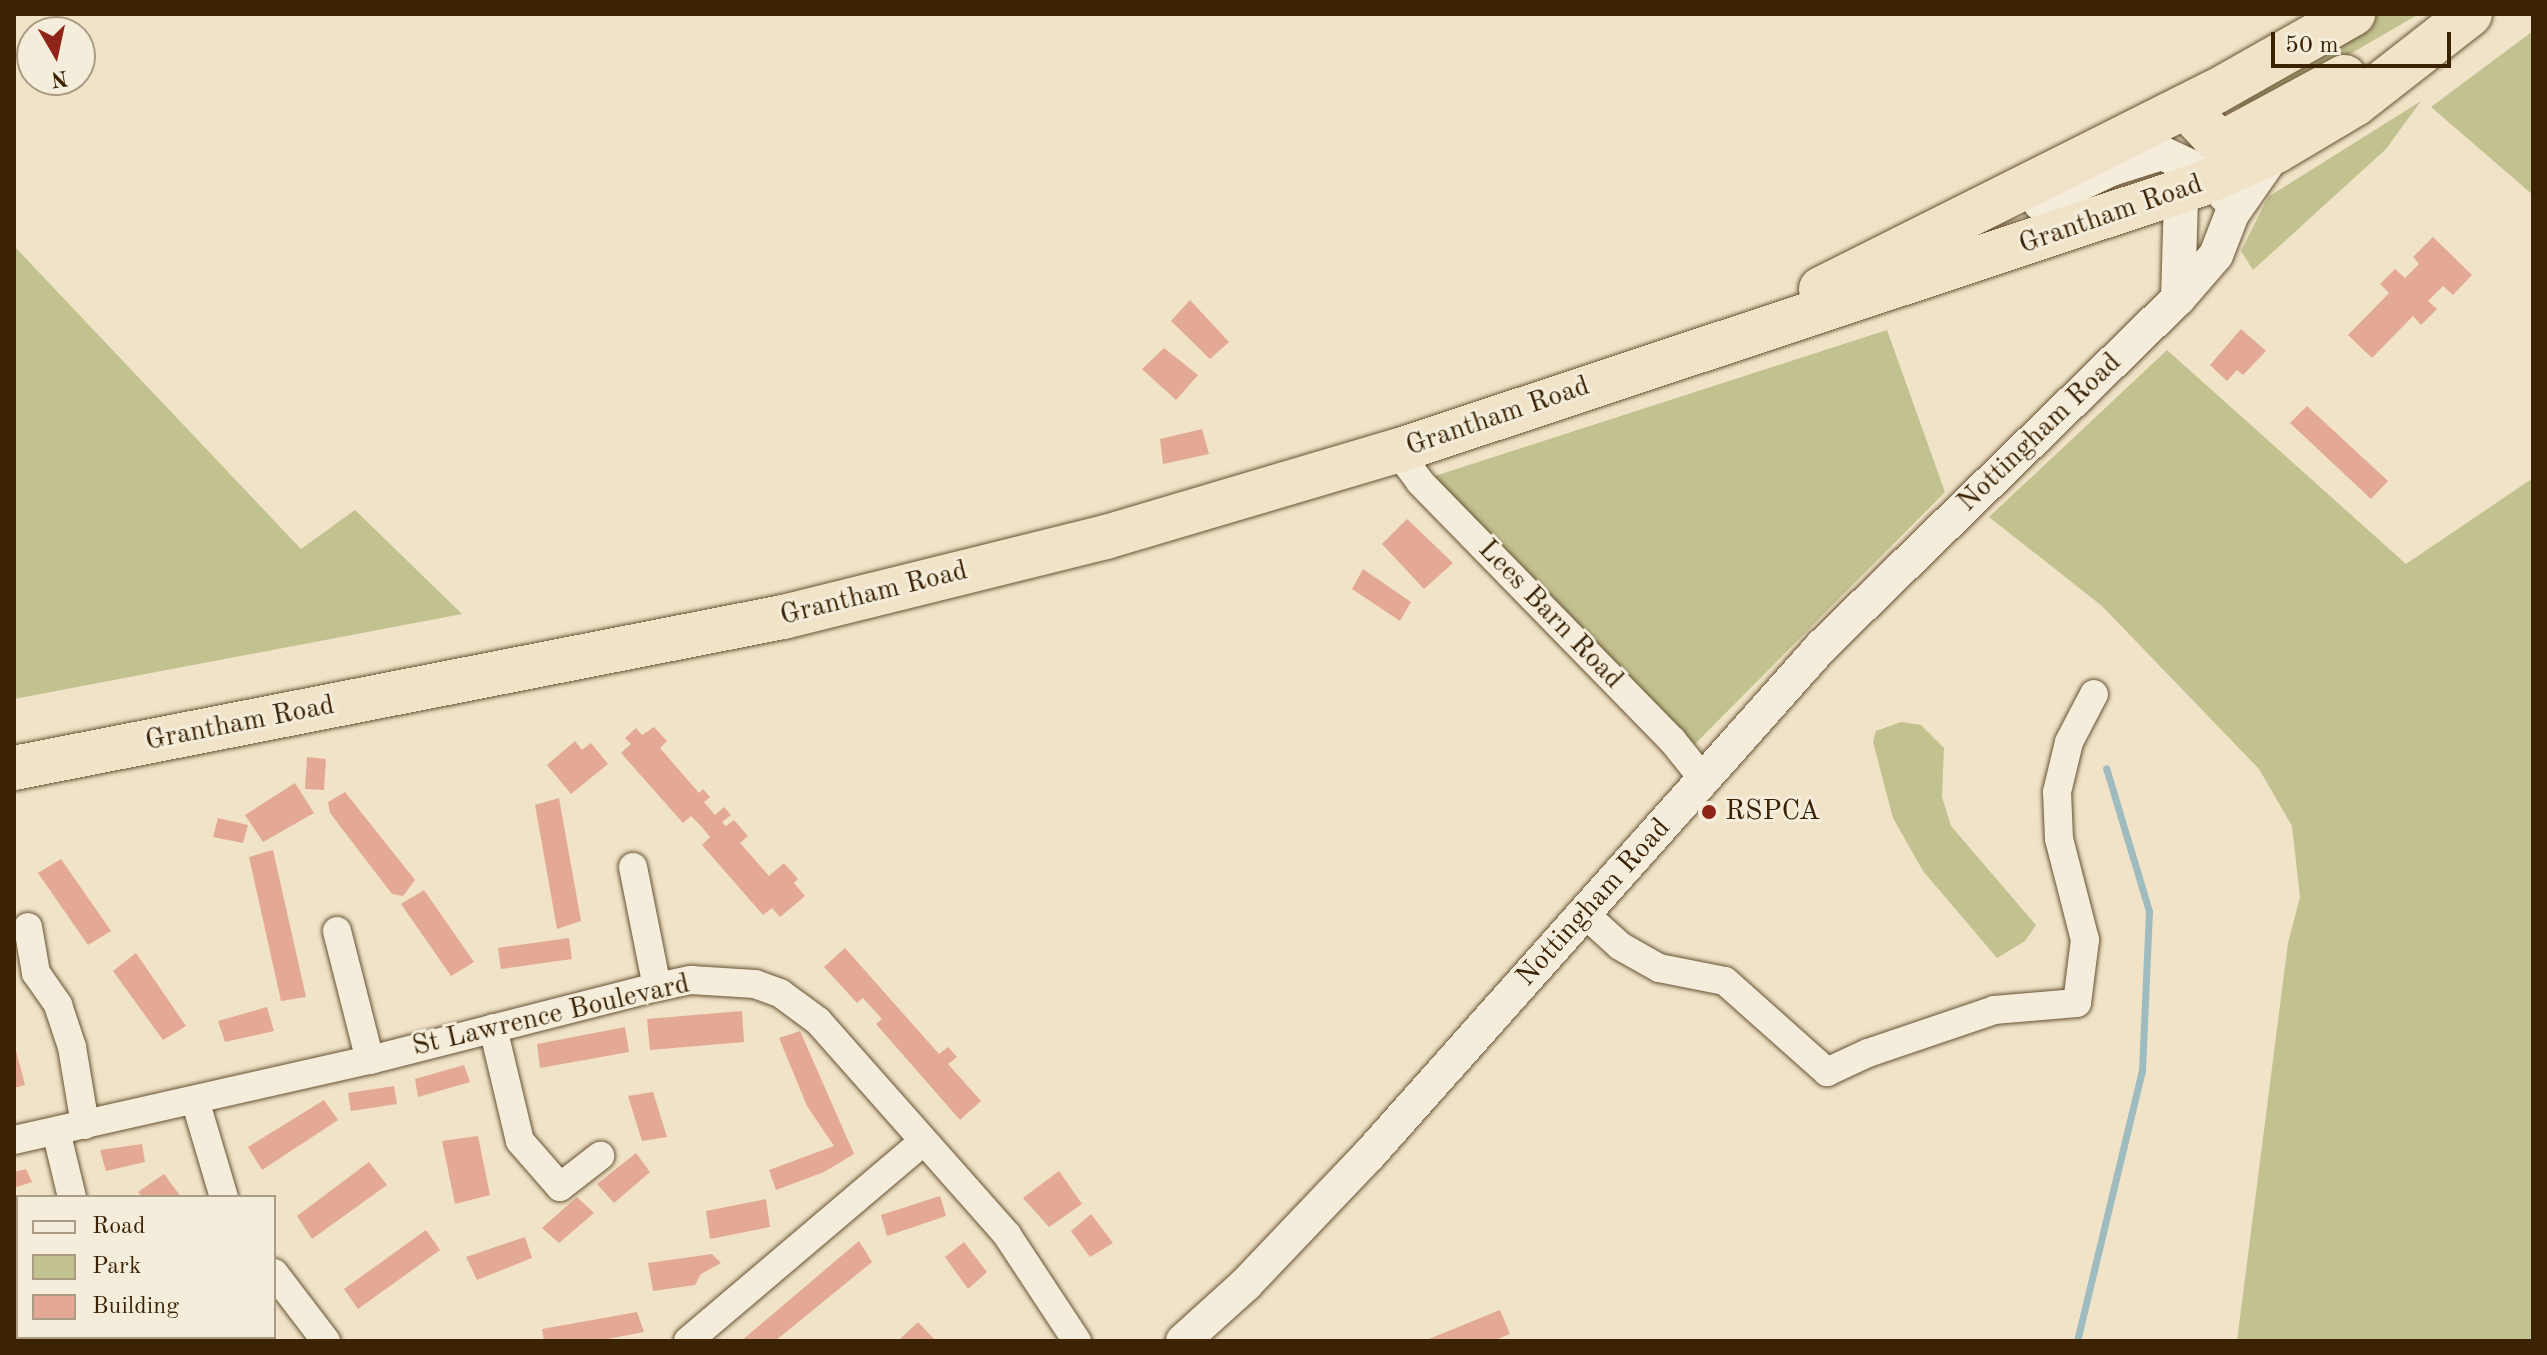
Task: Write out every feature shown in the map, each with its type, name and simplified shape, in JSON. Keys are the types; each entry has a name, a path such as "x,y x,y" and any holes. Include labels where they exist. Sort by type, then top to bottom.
{"highway":[{"name":"Grantham Road","path":"1716,345 1880,258 2206,105 2353,14"},
{"path":"2206,105 2214,137 2229,139 2357,69 2444,14"},
{"name":"Grantham Road","path":"14,768 783,617 1106,537 1397,451 2202,186 2276,151 2355,104 2470,14"}],"street":[{"name":"Nottingham Road","path":"1183,1341 1339,1187 1822,646 2178,299 2216,255 2202,186 2206,105"},
{"path":"1880,258 1938,251 2128,163 2162,153 2202,186"},
{"name":"Nottingham Road","path":"2178,299 2183,234 2202,186"},
{"name":"Lees Barn Road","path":"1397,451 1420,482 1672,740 1704,780"},
{"path":"1585,914 1620,946 1659,968 1725,981 1827,1072 1868,1053 1994,1010 2077,1003 2085,940 2059,839 2057,792 2069,742 2094,694"},
{"path":"633,867 657,987"},
{"path":"28,927 36,973 58,1005 72,1047 85,1125"},
{"path":"337,931 370,1060"},
{"name":"St Lawrence Boulevard","path":"14,1140 370,1060 657,987 691,980 734,981 780,993 818,1021 1007,1235 1077,1341"},
{"path":"493,1028 520,1141 560,1187 600,1156"},
{"path":"195,1100 223,1195"},
{"path":"56,1131 72,1195"},
{"path":"688,1341 923,1142"},
{"path":"276,1276 326,1341"}],"green space":[{"path":"2374,14 2419,14 2236,120 2239,106 2263,81"},
{"path":"2533,31 2533,195 2431,107"},
{"path":"2421,101 2386,149 2253,270 2241,251 2268,197"},
{"path":"14,246 301,549 355,510 462,614 14,699"},
{"path":"1887,330 1945,492 1695,744 1446,500 1435,476"},
{"path":"2167,350 2406,564 2533,478 2533,1341 2237,1341 2288,943 2300,897 2292,826 2259,769 2102,606 1989,517"},
{"path":"1901,722 1921,725 1944,748 1942,797 1951,826 2036,925 2025,941 1997,958 1923,871 1893,818 1873,742 1876,731"}],"building":[{"path":"2433,237 2472,275 2453,295 2443,286 2428,301 2437,309 2421,325 2413,316 2372,358 2348,335 2389,293 2380,284 2395,269 2405,278 2419,264 2413,257"},
{"path":"1190,300 1229,342 1210,359 1171,321"},
{"path":"2241,329 2266,351 2243,375 2237,370 2227,381 2210,365"},
{"path":"1164,348 1198,375 1176,400 1142,369"},
{"path":"2307,406 2388,481 2371,499 2290,423"},
{"path":"1202,429 1209,454 1163,464 1160,439"},
{"path":"1407,519 1453,563 1424,589 1382,544"},
{"path":"1363,569 1411,602 1400,621 1352,589"},
{"path":"654,727 667,741 660,748 699,793 703,789 710,797 704,802 715,815 724,807 731,815 722,822 726,826 734,820 748,836 740,843 769,876 784,863 798,879 794,883 805,896 780,917 772,908 763,915 702,845 710,837 701,826 691,816 683,823 621,753 631,744 625,738 636,728 642,735"},
{"path":"575,741 582,750 591,743 608,764 571,794 547,765"},
{"path":"307,757 326,759 324,790 305,789"},
{"path":"295,783 314,813 263,842 245,815"},
{"path":"345,792 415,880 403,896 392,894 330,813 328,802"},
{"path":"559,798 581,921 557,929 535,805"},
{"path":"218,818 248,825 243,843 213,837"},
{"path":"273,850 306,997 281,1001 249,857"},
{"path":"61,859 111,931 88,945 38,873"},
{"path":"424,890 474,962 451,976 401,904"},
{"path":"569,938 572,959 501,969 498,948"},
{"path":"845,948 939,1054 948,1047 957,1057 948,1064 981,1101 960,1120 876,1024 882,1019 863,998 857,1003 824,967"},
{"path":"136,953 186,1026 163,1040 113,971"},
{"path":"267,1007 274,1031 225,1042 218,1021"},
{"path":"742,1011 744,1042 650,1050 647,1019"},
{"path":"625,1027 629,1052 540,1068 537,1044"},
{"path":"800,1031 854,1154 824,1172 776,1190 769,1170 834,1146 807,1106 779,1038"},
{"path":"14,1043 25,1085 14,1088"},
{"path":"464,1065 470,1082 418,1097 415,1079"},
{"path":"394,1086 397,1104 351,1111 348,1093"},
{"path":"653,1092 667,1137 642,1141 628,1096"},
{"path":"324,1100 338,1120 262,1170 248,1147"},
{"path":"478,1136 490,1195 455,1204 442,1141"},
{"path":"142,1144 145,1162 106,1171 100,1150"},
{"path":"636,1153 650,1172 614,1203 597,1184"},
{"path":"369,1162 387,1185 312,1239 297,1216"},
{"path":"26,1169 32,1182 14,1188 14,1172"},
{"path":"1059,1171 1082,1204 1049,1227 1023,1198"},
{"path":"164,1174 180,1195 140,1195 138,1192"},
{"path":"940,1196 946,1216 887,1236 881,1215"},
{"path":"577,1197 594,1213 559,1243 542,1228"},
{"path":"766,1199 770,1227 710,1239 706,1211"},
{"path":"1091,1214 1113,1243 1090,1257 1071,1231"},
{"path":"426,1230 440,1250 358,1309 344,1289"},
{"path":"525,1237 532,1258 477,1280 466,1257"},
{"path":"859,1241 872,1262 775,1341 741,1341"},
{"path":"964,1242 987,1272 968,1289 945,1257"},
{"path":"712,1254 721,1263 701,1274 695,1285 653,1291 648,1263"},
{"path":"14,1269 16,1294 14,1315"},
{"path":"1500,1310 1510,1334 1493,1341 1424,1341"},
{"path":"637,1312 644,1332 597,1341 544,1341 542,1329"},
{"path":"918,1322 936,1341 898,1341"}],"waterway":[{"path":"2077,1341 2142,1071 2149,911 2106,768"}],"place":[{"name":"RSPCA","path":"1709,812"}]}
